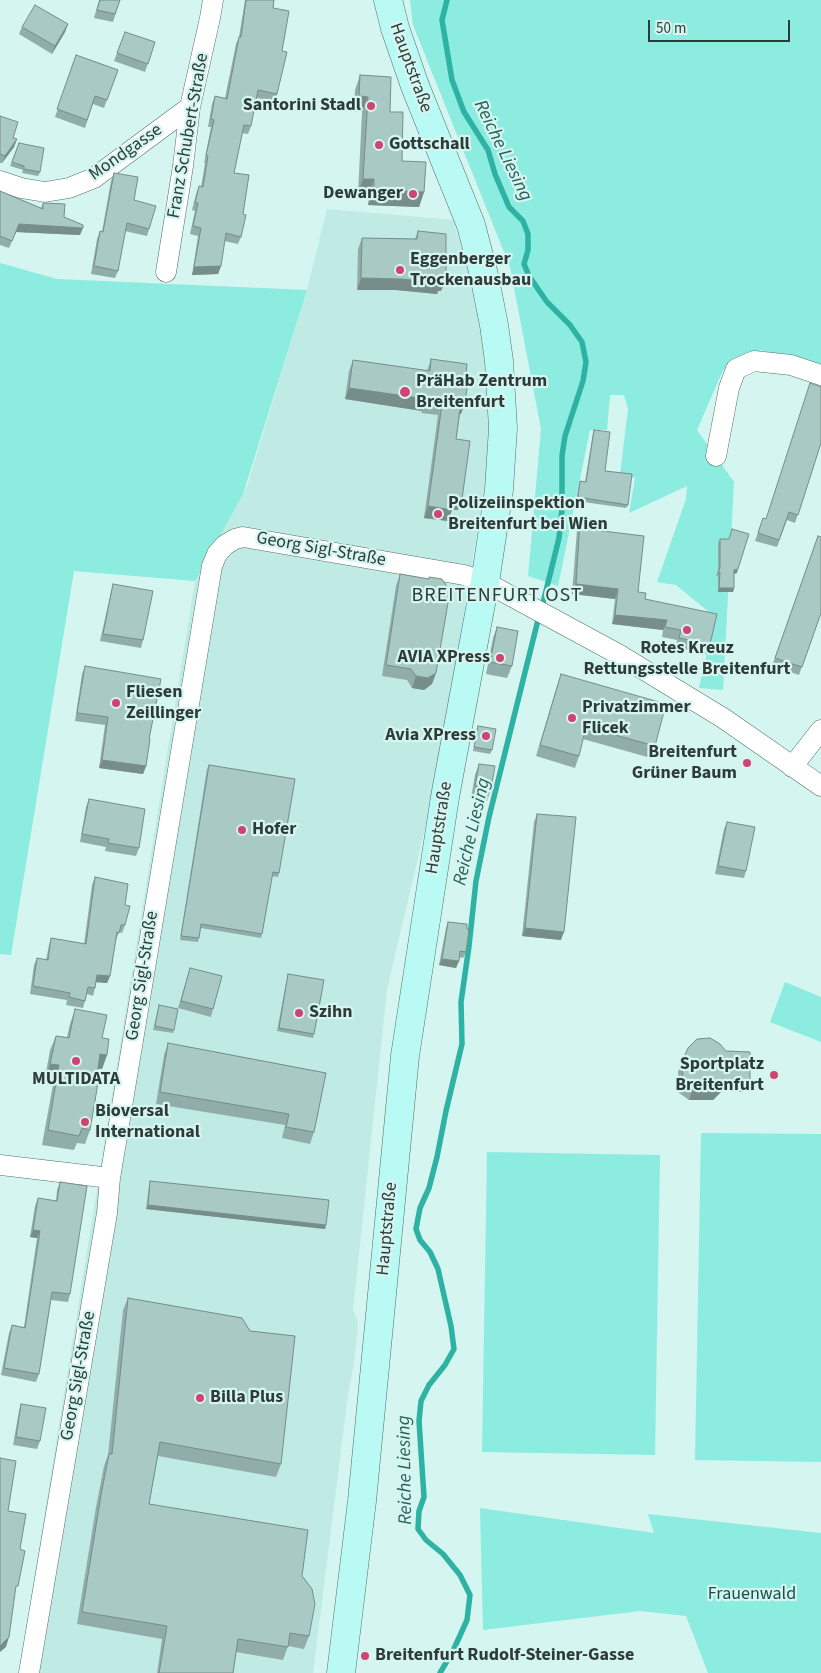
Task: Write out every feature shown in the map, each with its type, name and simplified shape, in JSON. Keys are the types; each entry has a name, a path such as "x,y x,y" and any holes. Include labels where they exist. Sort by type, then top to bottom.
{"main road":[{"name":"Hauptstraße","path":"341,1673 362,1501 405,1056 444,797 485,582 499,490 503,428 500,361 484,274 471,225 415,86 395,28 388,0"}],"street":[{"name":"Franz Schubert-Straße","path":"166,272 183,166 190,107 213,0"},
{"name":"Mondgasse","path":"0,181 21,188 45,192 77,185 94,178 190,107"},
{"path":"716,456 729,388 736,369 754,360 791,366 821,375"},
{"name":"Georg Sigl-Straße","path":"29,1673 208,586 212,566 217,554 235,539 243,537 464,575 485,582 551,616 618,654 715,713 821,786"},
{"path":"792,767 821,730"},
{"path":"0,1165 110,1178"}],"shaded area":[{"path":"327,209 453,220 476,294 490,390 491,447 437,777 387,989 353,1310 358,1322 354,1363 348,1394 313,1673 19,1673 195,581 247,486 307,290"}],"green space":[{"path":"410,0 821,0 821,368 761,350 723,370 697,430 734,482 723,690 699,688 715,617 676,585 657,582 686,499 687,486 629,513 635,478 620,474 628,409 624,395 610,395 607,430 590,430 558,586 528,576 541,429 510,267 413,25"},
{"path":"0,263 57,279 307,290 243,494 195,581 74,571 11,955 0,954"},
{"path":"785,982 821,997 821,1042 770,1022"},
{"path":"701,1133 821,1134 821,1462 695,1460"},
{"path":"487,1152 660,1155 655,1455 482,1452"},
{"name":"Frauenwald","path":"480,1508 654,1533 648,1514 821,1533 821,1673 708,1673 686,1616 640,1611 483,1630"}],"building":[{"path":"100,0 120,0 115,14 97,10"},
{"path":"246,0 274,0 273,8 289,11 282,51 287,52 277,94 258,90 251,126 244,125 234,173 249,175 243,214 246,215 241,237 226,233 221,266 194,267 201,228 193,226 198,203 195,203 199,186 203,187 208,156 206,155 214,120 211,119 215,96 227,99 239,37 241,37"},
{"path":"35,5 68,24 55,46 22,27"},
{"path":"125,32 155,42 148,64 117,53"},
{"path":"76,55 118,70 107,100 95,96 87,120 57,109"},
{"path":"360,75 391,77 390,112 403,112 402,161 426,162 424,192 374,190 374,179 363,179 368,97 359,96"},
{"path":"0,116 18,122 13,138 17,139 5,156 0,154"},
{"path":"19,143 44,148 40,172 24,169 24,166 12,162"},
{"path":"114,173 138,177 134,200 156,206 149,229 127,223 118,271 94,266 100,231 103,232"},
{"path":"0,191 43,209 43,203 65,204 64,217 83,225 83,228 19,224 12,241 0,236"},
{"name":"Eggenberger Trockenausbau","path":"418,231 446,234 446,280 442,280 441,283 361,278 362,238 417,239"},
{"path":"431,359 467,364 466,373 469,374 465,403 461,402 456,439 470,441 462,499 454,498 452,510 428,506 442,404 425,401 426,399 349,388 353,360 430,371"},
{"path":"810,383 821,387 821,443 798,515 789,512 779,540 758,533 763,518 766,519"},
{"path":"594,430 610,432 605,471 632,474 628,505 578,497 580,481 586,482"},
{"path":"580,520 595,520 594,530 644,536 638,592 646,593 645,599 717,614 710,644 679,638 681,630 665,627 667,620 615,615 618,589 576,584"},
{"path":"732,529 749,534 738,569 734,570 734,588 719,588 720,539 729,539"},
{"path":"818,536 821,537 821,613 802,667 775,658"},
{"path":"400,574 429,579 429,577 442,579 450,591 436,673 428,678 416,676 411,669 386,665"},
{"path":"113,584 153,591 143,640 103,634"},
{"name":"AVIA XPress","path":"497,627 518,631 512,666 490,662"},
{"path":"85,666 161,679 149,739 146,766 102,760 108,717 77,713"},
{"path":"561,674 666,704 655,746 586,727 579,756 540,745"},
{"path":"478,726 496,729 492,750 474,747"},
{"path":"479,764 495,766 491,789 475,786"},
{"name":"Hofer","path":"209,765 295,779 279,873 273,872 262,934 201,924 199,938 181,936"},
{"path":"89,799 145,809 139,848 108,843 109,839 82,834"},
{"path":"537,814 576,817 564,932 525,928"},
{"path":"727,822 755,827 746,871 718,866"},
{"path":"95,877 128,884 125,905 130,906 125,925 121,925 119,933 117,932 110,976 97,975 95,988 88,987 85,1001 69,997 70,993 33,986 37,958 48,960 51,938 86,944"},
{"path":"448,922 467,924 467,929 469,929 466,952 460,951 459,961 442,959"},
{"path":"190,968 222,976 213,1009 181,1001"},
{"name":"Szihn","path":"288,974 324,980 314,1034 279,1028"},
{"path":"159,1005 178,1009 174,1030 155,1026"},
{"path":"75,1009 107,1015 102,1038 109,1039 107,1055 100,1054 96,1083 98,1083 90,1130 82,1128 79,1136 48,1130 59,1065 50,1064 56,1036 69,1038"},
{"path":"710,1038 720,1044 726,1051 750,1052 750,1080 726,1080 717,1089 693,1089 683,1082 682,1061 688,1048 697,1039"},
{"path":"168,1043 326,1073 314,1132 286,1127 289,1114 160,1092"},
{"path":"150,1181 329,1200 326,1225 148,1205"},
{"path":"60,1182 87,1186 70,1294 52,1292 39,1374 4,1368 12,1325 25,1328 40,1231 33,1230 38,1198 57,1201"},
{"path":"128,1298 242,1318 250,1331 295,1336 281,1464 160,1442 149,1504 308,1530 302,1576 312,1589 315,1604 309,1636 290,1633 288,1647 238,1639 233,1673 159,1673 167,1626 82,1612 101,1495 109,1454 112,1454"},
{"path":"21,1404 46,1408 40,1441 16,1437"},
{"path":"0,1458 16,1461 8,1511 26,1514 20,1549 25,1551 18,1586 16,1586 9,1637 0,1646"}],"waterway":[{"name":"Reiche Liesing","path":"447,0 442,20 452,80 464,112 488,150 495,174 509,207 523,221 528,234 528,250 524,264 529,276 547,302 570,325 582,342 586,362 583,381 565,436 562,456 562,509 559,538 542,607"},
{"name":"Reiche Liesing","path":"440,1673 453,1651 467,1620 470,1595 460,1575 443,1554 426,1540 418,1529 419,1511 424,1497 419,1421 421,1401 429,1385 445,1365 454,1349 451,1326 438,1269 430,1252 420,1240 416,1229 420,1208 429,1188 437,1157 462,1044 461,1002 476,881 489,817 539,616"}],"place":[{"name":"Santorini Stadl","path":"371,106"},
{"name":"Gottschall","path":"379,145"},
{"name":"Dewanger","path":"413,194"},
{"name":"Eggenberger Trockenausbau","path":"400,270"},
{"name":"PräHab Zentrum Breitenfurt","path":"405,392"},
{"name":"Polizeiinspektion Breitenfurt bei Wien","path":"438,514"},
{"name":"Rotes Kreuz Rettungsstelle Breitenfurt","path":"687,630"},
{"name":"AVIA XPress","path":"500,658"},
{"name":"Fliesen Zeillinger","path":"116,703"},
{"name":"Privatzimmer Flicek","path":"572,718"},
{"name":"Avia XPress","path":"486,736"},
{"name":"Breitenfurt Grüner Baum","path":"747,763"},
{"name":"Hofer","path":"242,830"},
{"name":"Szihn","path":"299,1013"},
{"name":"MULTIDATA","path":"76,1061"},
{"name":"Sportplatz Breitenfurt","path":"774,1075"},
{"name":"Bioversal International","path":"85,1122"},
{"name":"Billa Plus","path":"200,1398"},
{"name":"Breitenfurt Rudolf-Steiner-Gasse","path":"365,1656"}],"district":[{"name":"BREITENFURT OST","path":"497,597"}]}
